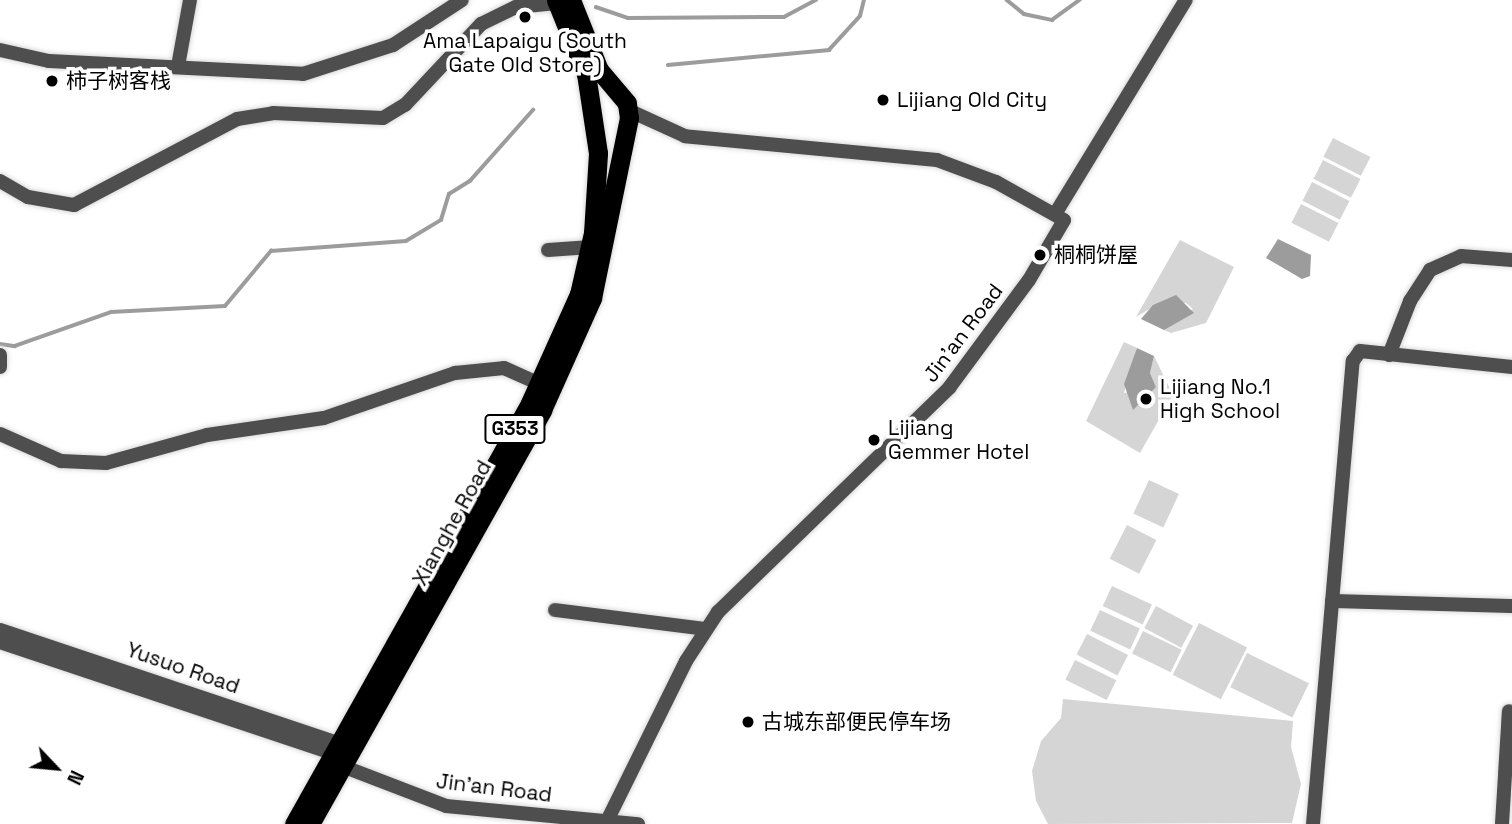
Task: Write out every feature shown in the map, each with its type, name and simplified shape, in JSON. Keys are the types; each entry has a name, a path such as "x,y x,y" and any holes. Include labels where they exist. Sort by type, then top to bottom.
{"highway":[{"path":"562,1 599,69 628,110"},
{"name":"Xianghe Road","path":"310,824 342,754 540,384 572,313 591,247 597,140 592,100 562,1"},
{"path":"592,100 614,88"},
{"name":"Xianghe Road","path":"294,824 342,754 577,338 603,257 628,110"},
{"path":"597,140 624,139"}],"street":[{"path":"178,66 190,0"},
{"path":"0,50 49,61 178,66 226,75 303,74 393,45 462,0"},
{"path":"628,110 685,136 921,157 975,173 1057,211 1186,0"},
{"path":"0,181 28,197 74,205 237,119 273,113 383,118 405,105 481,24 516,7 562,1"},
{"name":"Jin'an Road","path":"607,821 706,629 745,579 869,472 949,388 1053,242 1064,220 1057,211"},
{"path":"548,250 591,247"},
{"path":"1389,355 1409,301 1430,270 1461,256 1512,260"},
{"path":"1313,824 1353,361 1360,351 1512,367"},
{"path":"0,355 0,367"},
{"path":"0,434 61,461 106,463 207,435 324,418 455,373 504,368 540,384"},
{"path":"1332,601 1512,606"},
{"path":"555,610 706,629"},
{"name":"Yusuo Road","path":"0,630 342,754"},
{"name":"Yusuo Road","path":"0,642 342,754"},
{"path":"1502,824 1509,710"},
{"name":"Jin'an Road","path":"342,754 432,803 638,824"}],"shaded area":[{"path":"1333,138 1370,157 1361,176 1323,157"},
{"path":"1323,160 1360,179 1351,198 1313,179"},
{"path":"1312,182 1349,201 1340,220 1302,201"},
{"path":"1301,204 1338,223 1329,242 1291,223"},
{"path":"1278,239 1311,255 1310,276 1302,279 1266,258"},
{"path":"1180,240 1234,267 1206,323 1171,333 1164,330 1193,309 1186,303 1161,302 1136,317"},
{"path":"1176,295 1194,313 1164,330 1141,319 1153,305"},
{"path":"1124,342 1137,348 1124,393 1156,387 1150,373 1154,356 1173,395 1140,453 1086,421"},
{"path":"1137,348 1154,356 1150,373 1156,387 1133,410 1124,384"},
{"path":"1149,480 1179,494 1163,527 1133,514"},
{"path":"1127,525 1156,540 1139,574 1110,559"},
{"path":"1112,586 1152,605 1143,625 1103,606"},
{"path":"1156,606 1193,626 1181,648 1144,628"},
{"path":"1100,610 1140,629 1130,649 1090,631"},
{"path":"1199,623 1247,648 1221,699 1173,675"},
{"path":"1143,631 1182,650 1171,672 1132,653"},
{"path":"1087,634 1128,655 1118,675 1077,654"},
{"path":"1247,653 1309,683 1292,717 1230,687"},
{"path":"1075,660 1116,680 1107,700 1065,680"},
{"path":"1063,699 1293,721 1291,747 1301,784 1292,823 1048,824 1036,801 1032,771 1041,741 1061,718"}],"waterway":[{"path":"596,7 628,18 784,17 816,0"},
{"path":"668,65 829,50 860,16 864,0"},
{"path":"1007,0 1024,14 1052,20 1080,0"},
{"path":"0,344 15,346 111,312 225,306 271,251 406,241 441,220 449,194 470,181 533,110"}],"place":[{"name":"Ama Lapaigu (South Gate Old Store)","path":"525,17"},
{"name":"柿子树客栈","path":"52,81"},
{"name":"Lijiang Old City","path":"883,100"},
{"name":"桐桐饼屋","path":"1040,255"},
{"name":"Lijiang No.1 High School","path":"1146,399"},
{"name":"Lijiang Gemmer Hotel","path":"874,440"},
{"name":"古城东部便民停车场","path":"748,722"}]}
